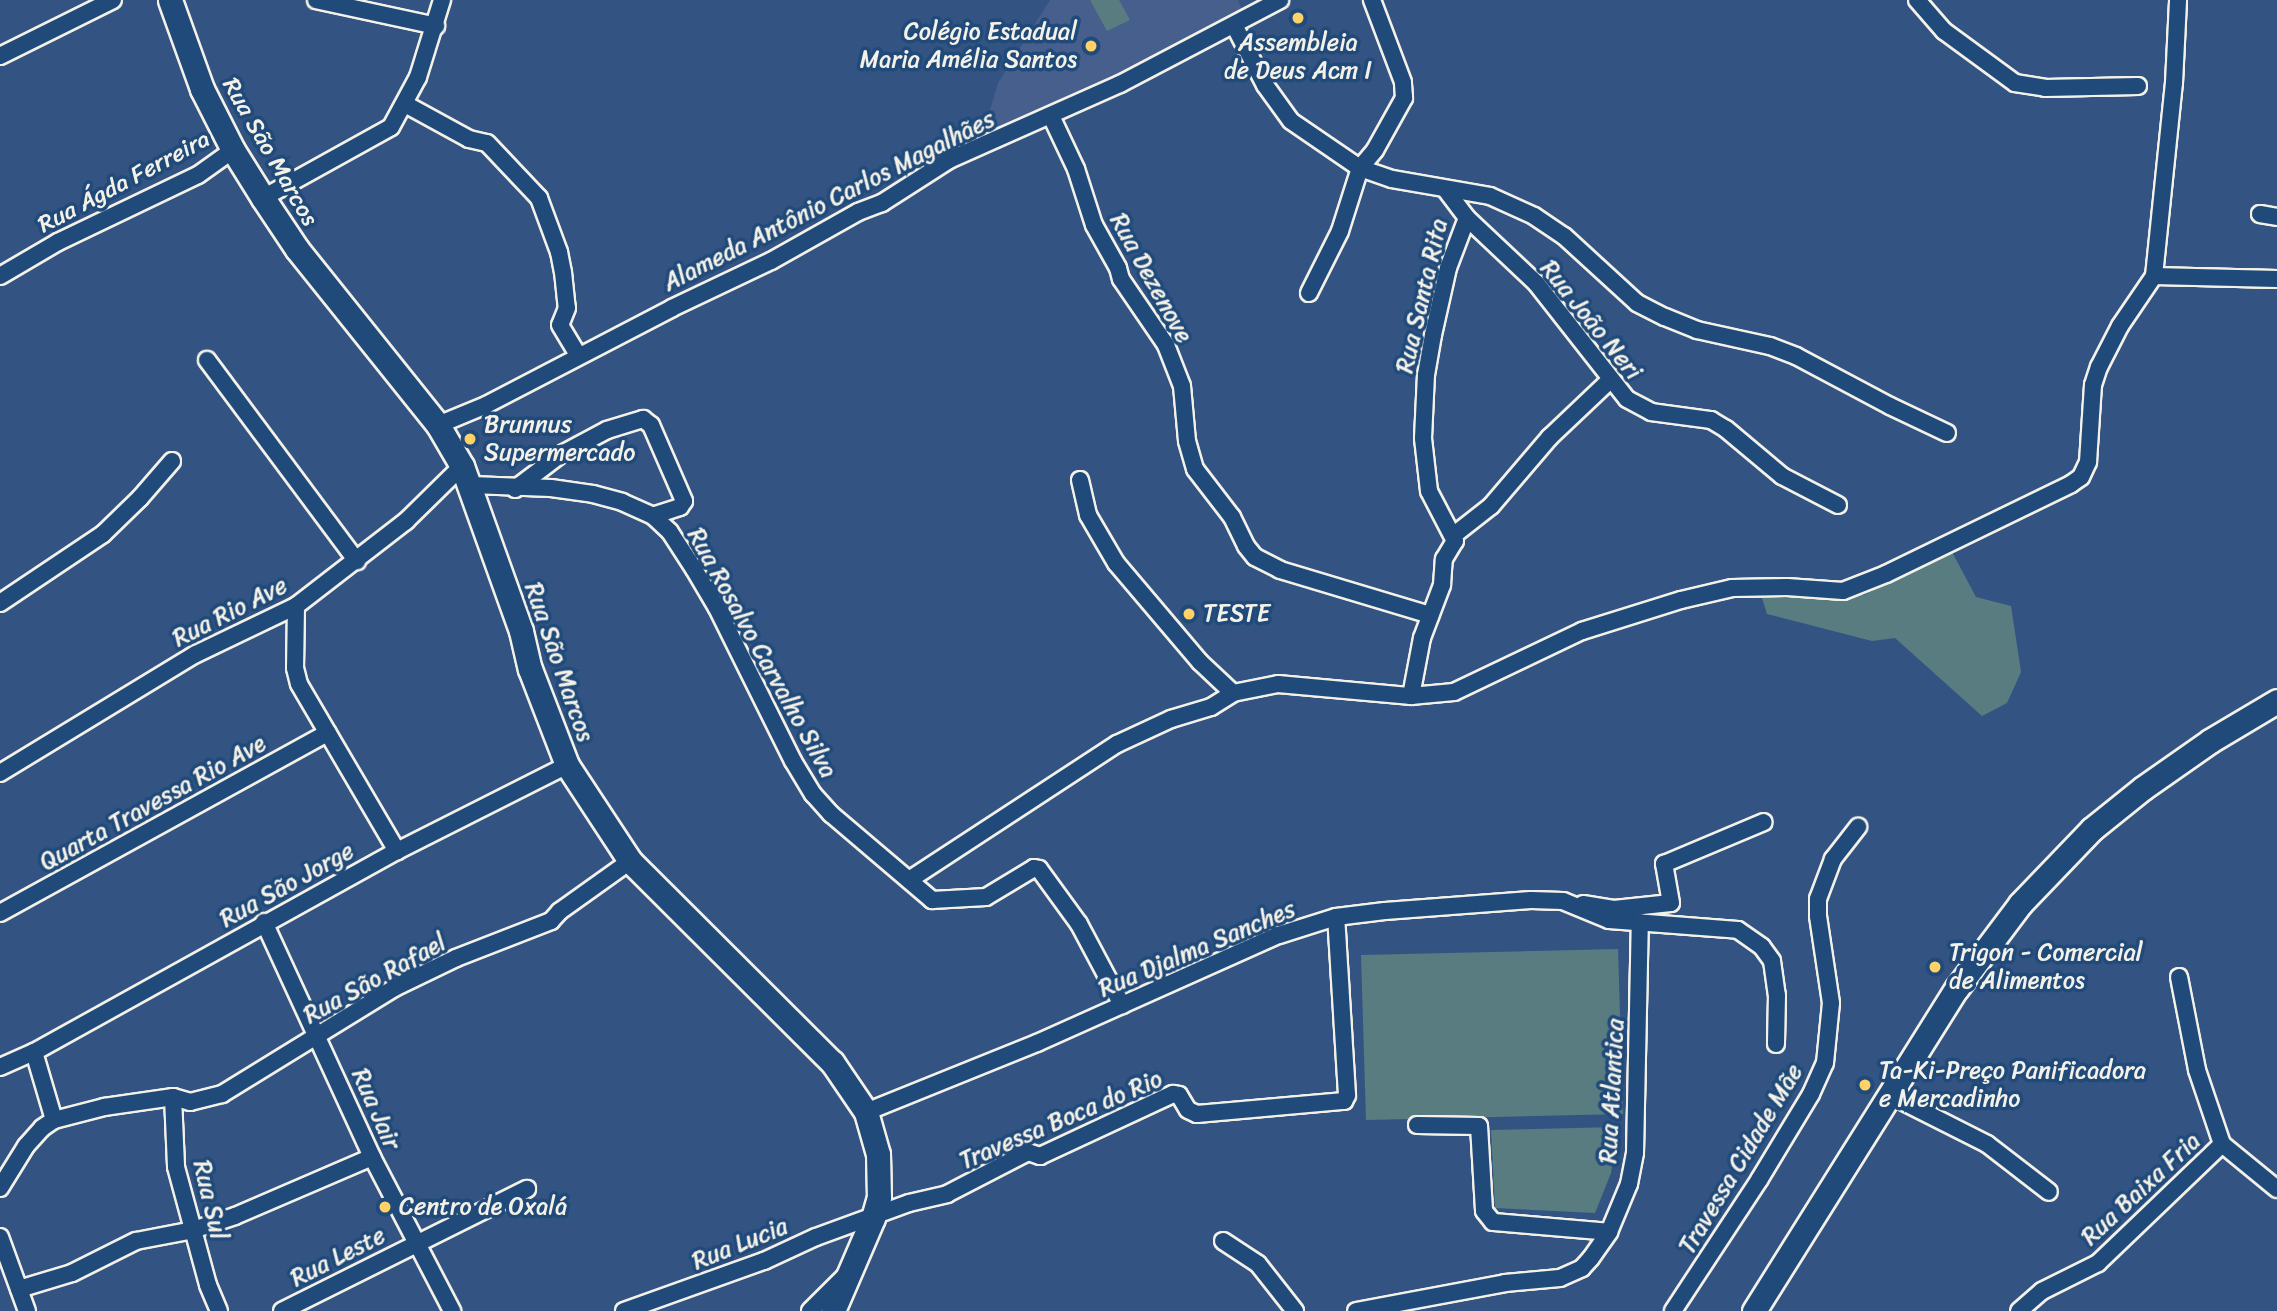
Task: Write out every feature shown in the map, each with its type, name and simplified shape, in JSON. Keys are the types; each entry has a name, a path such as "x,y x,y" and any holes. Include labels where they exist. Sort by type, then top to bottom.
{"main road":[{"name":"Rua São Marcos","path":"170,0 202,89 233,150 262,198 297,249 438,425 467,475 522,631 530,669 567,765 630,861 832,1062 866,1112 880,1172 873,1218 833,1311"},
{"path":"1754,1311 1965,977 2020,904 2092,829 2143,788 2210,741 2277,701"}],"street":[{"path":"0,56 113,0"},
{"path":"316,0 436,26"},
{"path":"262,198 391,127 418,77 442,0"},
{"name":"Alameda Antônio Carlos Magalhães","path":"438,425 486,405 578,355 882,203 949,160 1051,116 1280,0"},
{"path":"1309,293 1340,231 1360,168 1375,150 1403,102 1406,91 1372,0"},
{"path":"1917,0 1944,31 2015,83 2045,88 2138,86"},
{"path":"909,880 1117,744 1171,719 1211,707 1233,693 1278,684 1411,696 1454,692 1582,631 1681,600 1732,588 1787,587 1843,591 1886,574 2071,484 2081,477 2088,462 2093,386 2099,367 2120,326 2154,276 2174,83 2178,0"},
{"path":"1234,25 1265,85 1291,121 1360,168 1446,190 1466,190 1490,196 1534,216 1601,266 1637,303 1697,330 1770,346 1797,356 1890,407 1947,432"},
{"path":"405,104 469,139 487,143 539,198 559,252 563,272 567,308 560,325 578,355"},
{"name":"Rua Dezenove","path":"1051,116 1076,169 1094,225 1118,268 1121,279 1166,345 1182,386 1187,440 1195,469 1232,517 1255,557 1280,570 1430,615"},
{"name":"Rua Ágda Ferreira","path":"0,276 58,242 198,174 233,150"},
{"name":"Rua Santa Rita","path":"1446,190 1467,218 1448,268 1426,374 1425,470 1429,491 1439,515 1454,535"},
{"path":"2260,214 2277,217"},
{"name":"Rua João Neri","path":"1467,218 1536,283 1584,341 1610,380 1638,408 1699,417 1719,424 1782,476 1838,505"},
{"path":"2154,276 2277,279"},
{"path":"207,360 357,561"},
{"path":"1411,696 1430,615 1442,585 1444,559 1455,541 1454,535 1491,506 1565,422 1610,380"},
{"path":"514,489 560,455 607,430 643,419 652,425 684,501 680,507 653,516"},
{"path":"0,603 103,534 140,499 172,461"},
{"name":"Rua Rio Ave","path":"0,773 197,654 296,606 467,475"},
{"name":"Rua Rosalvo Carvalho Silva","path":"467,475 514,489 551,488 593,494 622,502 653,516 670,532 717,608 793,761 813,794 831,814 932,900 986,897 1034,868 1039,869 1079,924 1122,1005"},
{"path":"1080,480 1088,515 1116,563 1200,662 1233,693"},
{"path":"296,606 295,668 299,684 397,851"},
{"name":"Quarta Travessa Rio Ave","path":"0,913 328,733"},
{"name":"Rua São Jorge","path":"0,1067 34,1052 264,922 397,851 567,765"},
{"name":"Rua Djalma Sanches","path":"866,1112 1122,1005 1279,935 1336,917 1531,900 1563,901 1614,909 1671,903 1664,864 1764,822"},
{"name":"Travessa Cidade Mãe","path":"1674,1311 1759,1180 1811,1094 1825,1063 1831,1003 1818,916 1818,899 1823,878 1833,859 1858,827"},
{"name":"Rua São Rafael","path":"54,1120 104,1107 173,1097 190,1102 222,1094 407,982 456,958 551,921 560,911 630,861"},
{"name":"Rua Djalma Sanches","path":"1563,901 1599,918 1738,930 1762,947 1772,961 1775,976 1776,1044"},
{"name":"Travessa Boca do Rio","path":"873,1218 909,1203 947,1194 1028,1152 1040,1156 1173,1094 1180,1095 1188,1110 1196,1114 1340,1103 1346,1098 1336,917"},
{"name":"Rua Jair","path":"264,922 372,1157 452,1311"},
{"name":"Rua Atlantica","path":"1356,1311 1505,1283 1571,1275 1591,1258 1609,1232 1629,1184 1638,1125 1640,922"},
{"path":"2179,977 2197,1070 2222,1144 2277,1189"},
{"path":"0,1188 26,1146 42,1128 54,1120 34,1052"},
{"path":"1890,1095 1987,1144 2049,1192"},
{"name":"Rua Sul","path":"173,1097 176,1167 208,1285 219,1311"},
{"path":"1417,1125 1475,1125 1481,1129 1485,1212 1493,1222 1609,1232"},
{"name":"Rua Baixa Fria","path":"2019,1311 2042,1291 2098,1263 2222,1144"},
{"path":"19,1289 72,1273 135,1241 193,1230 235,1216 372,1157"},
{"name":"Rua Leste","path":"282,1311 527,1189"},
{"name":"Rua Lucia","path":"624,1311 873,1218"},
{"path":"0,1237 26,1311"},
{"path":"1223,1241 1258,1264 1295,1311"},
{"path":"810,1311 852,1269"}],"shaded area":[{"path":"1050,0 1238,0 1244,15 998,135 990,110 998,83"}],"green space":[{"path":"1090,0 1119,0 1130,20 1107,31"},
{"path":"1952,552 1976,597 2011,606 2021,672 2007,703 1982,716 1895,638 1872,641 1767,614 1762,598 1864,595"},
{"path":"1618,949 1623,1114 1366,1120 1361,955"},
{"path":"1618,1127 1611,1173 1595,1213 1495,1208 1491,1130"}],"place":[{"name":"Assembleia de Deus Acm I","path":"1298,18"},
{"name":"Colégio Estadual Maria Amélia Santos","path":"1091,46"},
{"name":"Brunnus Supermercado","path":"470,439"},
{"name":"TESTE","path":"1189,614"},
{"name":"Trigon - Comercial de Alimentos","path":"1935,967"},
{"name":"Ta-Ki-Preço Panificadora e Mercadinho","path":"1865,1085"},
{"name":"Centro de Oxalá","path":"385,1207"}]}
